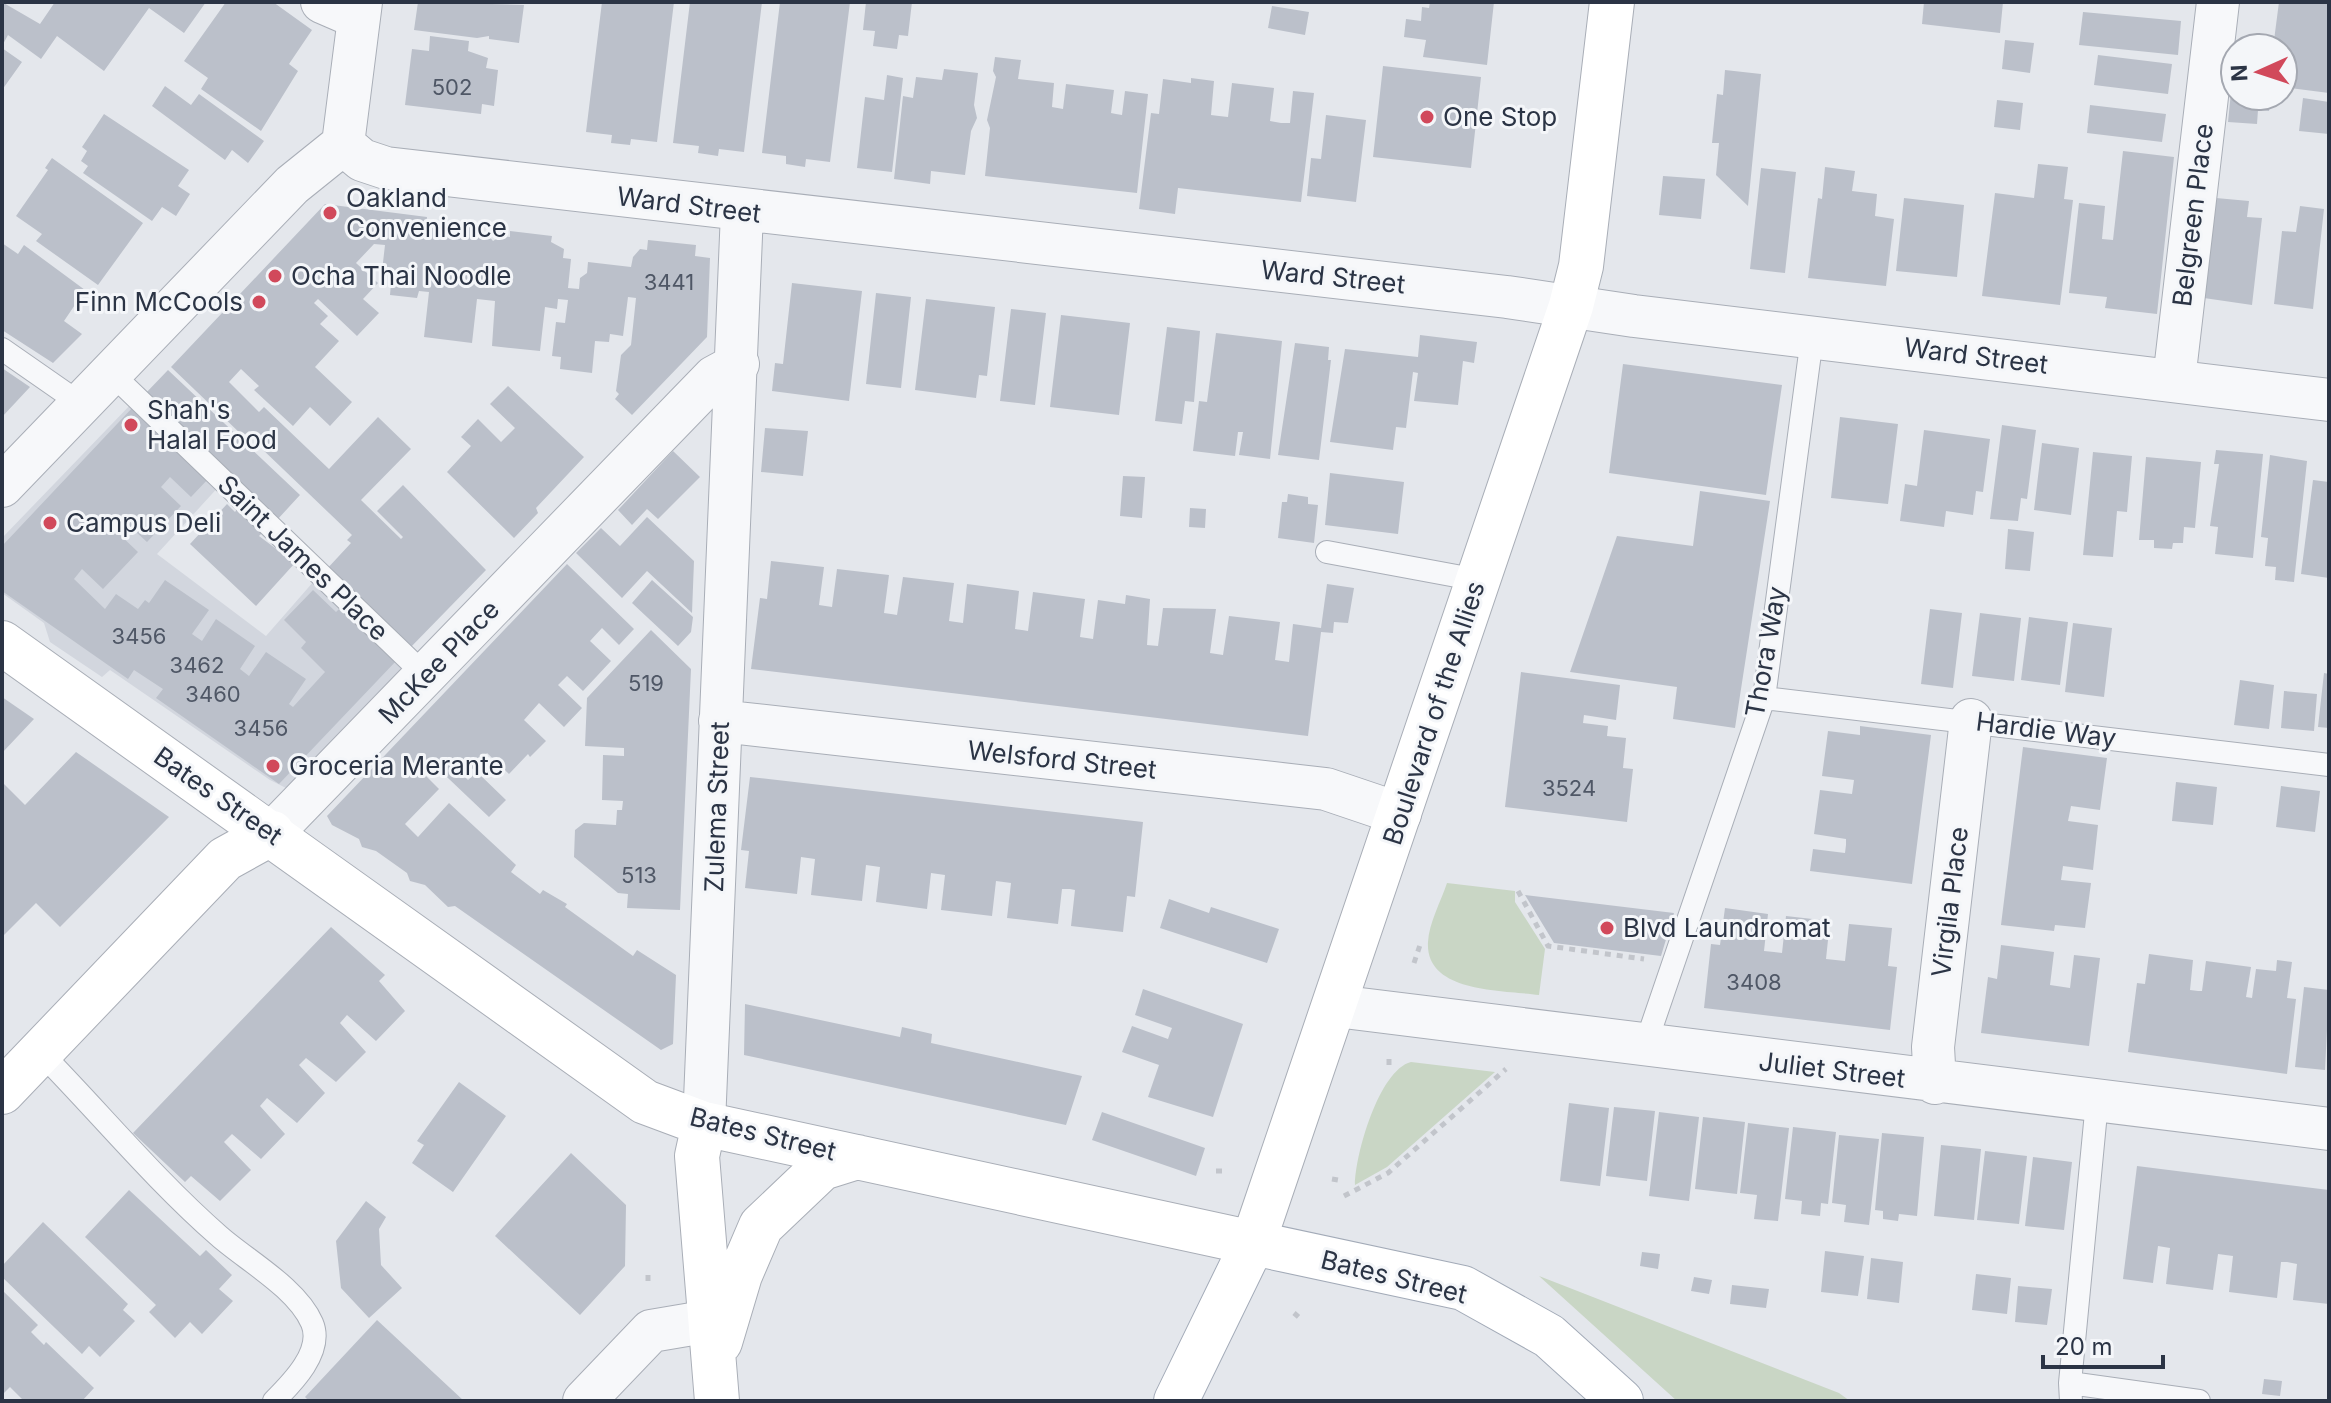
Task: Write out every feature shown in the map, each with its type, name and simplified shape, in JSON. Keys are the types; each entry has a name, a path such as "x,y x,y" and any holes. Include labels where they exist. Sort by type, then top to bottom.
{"street":[{"name":"Boulevard of the Allies","path":"1176,1401 1253,1243 1336,1006 1571,306 1581,266 1612,2"},
{"name":"Belgreen Place","path":"2174,380 2218,2"},
{"path":"2,486 292,185 343,144 347,7"},
{"name":"Ward Street","path":"343,144 362,160 386,168 742,212 1571,306 2329,400"},
{"name":"Zulema Street","path":"716,1382 697,1156 704,1124 742,212"},
{"name":"McKee Place","path":"2,1092 225,859 272,833 714,377 738,364"},
{"name":"Bates Street","path":"2,643 645,1102 704,1124 1463,1288 1549,1336 1621,1401"},
{"name":"Virgila Place","path":"1935,1083 1933,1047 1971,720"},
{"name":"Welsford Street","path":"720,721 1326,789 1400,814"},
{"name":"Juliet Street","path":"1336,1006 1935,1083 2329,1129"},
{"path":"716,1382 740,1275 761,1226 822,1168 857,1157"},
{"path":"584,1401 651,1331 710,1321"}],"lane":[{"name":"Thora Way","path":"1645,1046 1764,698 1812,338"},
{"path":"2,349 81,404"},
{"name":"Saint James Place","path":"111,373 426,676"},
{"path":"1327,552 1478,580"},
{"name":"Hardie Way","path":"1764,698 1971,720 2329,765"},
{"path":"40,1052 218,1235 286,1290 312,1323 315,1341 305,1363 274,1401"},
{"path":"2097,1102 2071,1392 2199,1401"}],"path":[{"path":"1518,891 1548,946 1673,963"},
{"path":"1414,963 1420,945"},
{"path":"1344,1196 1353,1195 1388,1173 1506,1069"},
{"path":"1216,1171 1224,1171"},
{"path":"1332,1179 1343,1181"},
{"path":"648,1275 648,1284"},
{"path":"1294,1313 1302,1320"}],"shaded area":[{"path":"134,401 222,483 157,554 266,636 321,573 411,664 290,790 270,780 110,670 102,677 50,642 44,623 2,593 2,538"}],"green space":[{"path":"1447,883 1515,891 1515,902 1545,949 1539,995 1470,986 1439,972 1431,959 1428,942"},
{"path":"1411,1062 1495,1072 1387,1167 1355,1185 1364,1135 1379,1097 1399,1068"},
{"path":"1539,1276 1839,1393 1850,1401 1677,1401"}],"building":[{"path":"2,2 40,24 55,2 206,2 184,33 149,8 104,71 57,36 41,59 8,35 2,46"},
{"path":"226,2 273,2 312,30 289,64 298,71 261,131 201,89 208,78 184,61"},
{"path":"418,2 524,5 519,43 489,39 489,36 477,38 414,30"},
{"path":"602,2 674,2 657,142 631,139 630,145 611,143 612,135 586,132"},
{"path":"690,2 762,2 744,152 719,149 718,156 698,153 699,146 673,143"},
{"path":"780,2 850,2 830,162 806,159 805,167 786,164 786,156 762,153"},
{"path":"866,2 912,2 908,36 899,35 897,49 873,46 875,31 863,30"},
{"path":"1430,2 1494,2 1487,65 1423,57 1426,40 1404,37 1406,19 1421,21 1422,7 1429,8"},
{"path":"1924,2 2003,2 2000,33 1922,24"},
{"path":"2279,2 2329,2 2329,93 2299,89 2299,32 2275,32"},
{"path":"1272,6 1309,12 1305,35 1268,28"},
{"path":"2083,12 2181,21 2178,55 2079,45"},
{"path":"430,36 469,41 468,51 488,58 486,68 498,70 494,106 482,104 481,114 405,105 412,49 429,51"},
{"path":"2005,40 2034,43 2030,73 2002,69"},
{"path":"2,48 22,62 2,90"},
{"path":"2098,55 2172,64 2168,94 2094,85"},
{"path":"995,57 1021,60 1018,79 1054,83 1052,107 1063,109 1066,84 1114,90 1111,113 1122,115 1125,91 1148,94 1137,193 985,176 990,128 987,120 996,77 993,71"},
{"name":"One Stop","path":"1383,66 1481,77 1471,168 1373,157"},
{"path":"944,69 978,73 974,105 977,118 971,131 965,175 931,171 930,184 894,179 903,96 913,98 916,77 942,80"},
{"path":"1725,70 1761,74 1748,206 1716,175 1719,143 1712,143 1717,94 1723,95"},
{"path":"887,75 903,78 892,172 857,168 865,97 884,100"},
{"path":"1191,78 1214,81 1211,115 1219,116 1228,117 1232,83 1274,88 1270,121 1281,123 1290,123 1293,91 1314,93 1301,202 1178,188 1175,214 1139,209 1151,113 1159,114 1163,79 1191,83"},
{"path":"165,86 191,105 199,94 264,141 248,163 232,150 225,160 152,106"},
{"path":"2303,98 2329,102 2329,134 2299,131"},
{"path":"1997,100 2023,103 2020,130 1994,127"},
{"path":"2090,105 2166,114 2162,142 2087,133"},
{"path":"2229,112 2258,112 2257,124 2228,122"},
{"path":"104,114 189,170 178,186 190,194 176,216 162,207 152,221 83,173 88,166 81,161 87,151 82,147"},
{"path":"1326,115 1366,120 1356,202 1307,196 1311,158 1321,159"},
{"path":"2123,151 2174,157 2157,314 2105,308 2107,297 2069,293 2079,203 2105,206 2102,239 2113,240"},
{"path":"52,158 143,223 98,285 36,241 42,234 16,216 48,170 45,168"},
{"path":"2038,164 2068,167 2064,199 2073,200 2060,305 1982,296 1995,193 2034,198"},
{"path":"1825,167 1855,171 1852,191 1877,194 1875,216 1894,219 1886,286 1808,278"},
{"path":"1761,168 1796,172 1785,273 1750,269"},
{"path":"1663,176 1705,179 1701,219 1659,215"},
{"path":"1904,198 1964,205 1957,277 1896,271"},
{"path":"2216,198 2249,201 2247,217 2262,218 2252,305 2204,298"},
{"path":"325,204 427,217 425,233 431,228 441,229 441,223 482,228 481,233 487,234 493,241 501,236 510,237 510,231 552,236 551,242 564,249 563,258 571,259 568,288 579,289 580,278 587,273 588,262 631,267 633,257 640,249 647,250 648,240 696,245 695,256 710,258 707,337 632,415 615,399 619,394 616,391 621,355 631,345 636,298 628,297 623,336 610,334 609,342 595,341 592,373 560,369 561,357 552,356 556,322 565,323 568,300 558,299 557,309 545,307 540,351 492,346 495,301 477,299 472,343 424,337 429,292 419,291 417,298 390,295 392,272 382,271 385,245 374,244 356,263 378,283 363,299 379,313 357,336 318,299 314,303 328,316 320,324 339,341 315,367 352,402 330,426 310,407 293,426 254,390 259,386 241,369 229,382 259,412 264,407 329,469 378,417 411,449 361,500 401,539 403,537 377,511 403,485 486,570 408,650 325,571 351,543 347,540 352,535 260,447 263,444 249,431 243,436 171,367"},
{"path":"2300,206 2324,209 2313,309 2274,304 2282,231 2296,232"},
{"path":"2,243 18,254 24,245 85,290 64,321 82,334 53,363 2,330"},
{"path":"792,283 862,291 849,401 772,391 775,363 783,364"},
{"path":"876,293 911,297 901,388 866,384"},
{"path":"926,299 995,307 987,376 979,375 976,398 915,390"},
{"path":"1011,309 1046,313 1035,405 1000,401"},
{"path":"1061,315 1130,323 1119,415 1050,407"},
{"path":"1167,327 1200,331 1194,402 1185,401 1182,424 1155,421"},
{"path":"1216,333 1282,341 1270,459 1239,455 1243,432 1238,432 1235,456 1193,451 1199,401 1207,402"},
{"path":"1420,335 1477,342 1474,363 1463,361 1458,405 1414,401 1418,373 1413,372 1406,428 1396,427 1393,450 1330,442 1345,349 1418,357"},
{"path":"1295,343 1329,347 1328,360 1331,360 1319,460 1278,455"},
{"path":"1623,364 1782,385 1766,495 1609,473"},
{"path":"2,368 30,387 2,417"},
{"path":"168,370 300,495 277,520 144,395"},
{"path":"508,386 584,457 536,508 538,513 514,538 447,472 471,446 461,437 478,419 501,442 515,428 490,404"},
{"path":"134,406 210,477 191,497 170,477 161,487 181,506 147,542 126,523 117,532 138,552 103,589 82,569 74,579 105,609 116,594 138,609 145,600 149,603 165,580 209,610 192,634 202,641 216,619 255,646 240,669 249,676 266,652 306,679 289,704 293,707 325,672 301,648 306,642 284,620 313,590 336,612 342,606 397,660 279,784 156,698 163,689 134,670 128,679 2,591 2,546"},
{"path":"1840,417 1898,424 1888,504 1831,498"},
{"path":"2002,425 2036,430 2027,499 2021,498 2018,521 1990,519"},
{"path":"765,428 808,431 803,476 761,472"},
{"path":"1924,430 1990,439 1983,492 1976,491 1973,515 1946,511 1944,527 1900,521 1905,484 1917,486"},
{"path":"2042,443 2079,448 2071,515 2034,510"},
{"path":"2216,450 2263,454 2253,558 2215,554 2218,527 2210,526 2219,464 2214,464"},
{"path":"673,451 700,477 658,519 647,509 632,525 618,510"},
{"path":"2093,452 2132,456 2127,512 2117,511 2113,557 2083,555"},
{"path":"2270,455 2307,461 2294,582 2275,580 2276,567 2265,566 2268,538 2261,537"},
{"path":"2146,457 2201,462 2195,528 2184,527 2183,543 2173,543 2172,549 2154,548 2154,540 2139,540"},
{"path":"1330,473 1404,482 1398,534 1325,525"},
{"path":"1123,476 1145,477 1142,518 1120,516"},
{"path":"2313,480 2329,482 2329,578 2301,574"},
{"path":"1700,491 1770,501 1735,728 1673,719 1677,687 1570,672 1617,536 1693,546"},
{"path":"1288,494 1308,497 1308,504 1318,505 1314,543 1278,538 1282,502 1287,502"},
{"path":"227,504 235,512 238,508 263,532 259,536 295,563 256,606 190,544"},
{"path":"1190,508 1206,509 1205,528 1189,527"},
{"path":"647,517 694,561 692,613 647,571 622,598 576,553 601,528 620,546"},
{"path":"2008,529 2034,532 2030,571 2005,569"},
{"path":"771,561 824,567 819,605 832,607 837,569 889,575 884,613 897,615 903,577 954,583 949,621 963,623 967,584 1019,591 1015,629 1028,631 1033,592 1085,599 1080,637 1093,639 1098,600 1125,604 1126,595 1150,599 1147,645 1158,646 1163,608 1216,609 1210,653 1223,655 1229,616 1280,622 1275,660 1289,662 1293,624 1321,628 1327,584 1354,588 1348,623 1334,622 1333,633 1321,632 1308,736 751,669 760,598 767,599"},
{"path":"567,564 634,629 619,645 602,628 590,641 611,661 583,691 567,676 558,685 582,708 564,727 539,703 524,720 546,741 530,757 528,754 509,774 487,753 465,777 468,780 477,772 506,800 489,817 428,759 418,768 439,789 405,824 418,837 449,803 516,865 511,872 540,894 543,890 567,904 565,907 633,956 637,950 676,975 673,1044 661,1050 455,906 448,907 425,885 410,881 407,873 376,851 362,847 359,839 332,825 327,816"},
{"path":"652,580 693,617 691,632 678,646 632,603"},
{"path":"1930,609 1962,613 1953,688 1921,684"},
{"path":"1980,613 2021,618 2014,681 1972,676"},
{"path":"2029,617 2068,622 2060,685 2021,680"},
{"path":"2073,623 2112,628 2104,697 2065,692"},
{"path":"651,630 691,669 680,910 627,908 628,894 618,893 574,857 575,830 584,823 616,825 617,810 622,810 623,801 602,800 603,755 624,756 624,748 585,746 587,698"},
{"path":"1521,672 1620,685 1616,720 1584,715 1583,723 1608,726 1607,736 1626,738 1623,768 1633,769 1627,822 1505,807"},
{"path":"2324,673 2329,674 2329,728 2318,727"},
{"path":"2240,680 2274,685 2269,729 2234,725"},
{"path":"2284,691 2317,694 2314,731 2281,728"},
{"path":"2,697 34,719 2,753"},
{"path":"1860,726 1931,735 1912,884 1810,871 1813,849 1845,853 1846,839 1814,834 1820,790 1852,794 1854,780 1822,776 1828,731 1860,735"},
{"path":"2023,747 2107,758 2100,810 2071,806 2068,821 2098,825 2093,870 2063,866 2061,880 2091,883 2085,928 2055,925 2054,931 2001,925"},
{"path":"76,752 169,817 60,927 36,903 2,937 2,782 25,805"},
{"path":"750,777 1143,822 1135,897 1127,896 1123,932 1071,926 1075,890 1070,889 1062,889 1058,924 1007,918 1011,883 996,881 992,916 941,910 945,875 931,873 927,909 876,902 880,867 866,865 862,901 811,895 815,859 801,857 797,894 745,888 749,851 741,850"},
{"path":"2176,782 2217,787 2213,825 2172,821"},
{"path":"2281,786 2320,791 2315,832 2276,827"},
{"name":"Blvd Laundromat","path":"1525,895 1674,913 1661,956 1554,943"},
{"path":"1169,899 1209,913 1211,907 1279,929 1267,963 1160,928"},
{"path":"1725,908 1768,914 1764,951 1782,953 1786,916 1830,921 1826,959 1845,961 1849,924 1892,928 1888,966 1897,967 1890,1030 1704,1008 1711,944 1720,945"},
{"path":"331,927 385,975 379,981 405,1011 376,1041 347,1015 340,1023 366,1052 336,1082 306,1058 299,1065 325,1093 297,1123 267,1098 260,1106 285,1134 261,1159 232,1134 224,1142 251,1170 220,1201 191,1176 185,1182 133,1133"},
{"path":"2001,945 2054,952 2050,985 2070,988 2074,955 2100,958 2089,1046 1981,1033 1988,977 1997,979"},
{"path":"2149,954 2193,960 2190,990 2202,991 2206,961 2251,967 2246,997 2252,998 2256,969 2276,971 2277,960 2292,962 2287,998 2296,999 2287,1074 2128,1052 2137,983 2145,984"},
{"path":"2304,987 2329,990 2325,1070 2295,1067"},
{"path":"1143,989 1243,1024 1213,1117 1148,1097 1159,1065 1122,1052 1132,1026 1168,1039 1172,1028 1135,1015"},
{"path":"745,1004 900,1037 902,1027 932,1034 931,1043 1082,1076 1066,1125 744,1055"},
{"path":"459,1082 506,1116 453,1192 412,1163 424,1145 417,1141"},
{"path":"1569,1103 1609,1108 1600,1186 1560,1181"},
{"path":"1614,1107 1655,1111 1647,1181 1606,1176"},
{"path":"1102,1112 1205,1148 1196,1176 1092,1140"},
{"path":"1659,1112 1699,1117 1689,1201 1649,1196"},
{"path":"1703,1117 1745,1122 1737,1194 1695,1189"},
{"path":"1748,1123 1789,1128 1778,1221 1754,1219 1757,1195 1740,1193"},
{"path":"1793,1127 1836,1132 1828,1204 1821,1203 1820,1216 1801,1214 1802,1201 1785,1199"},
{"path":"1882,1133 1924,1137 1917,1216 1899,1214 1898,1221 1883,1219 1883,1211 1875,1210"},
{"path":"1839,1135 1879,1139 1869,1225 1844,1222 1846,1205 1832,1203"},
{"path":"1941,1145 1981,1149 1974,1220 1934,1216"},
{"path":"1985,1151 2027,1156 2019,1224 1977,1220"},
{"path":"571,1153 626,1205 625,1266 580,1315 495,1236"},
{"path":"2033,1157 2072,1162 2064,1230 2025,1226"},
{"path":"2137,1166 2329,1190 2329,1304 2293,1300 2297,1264 2287,1262 2281,1262 2277,1298 2229,1292 2233,1256 2218,1254 2213,1290 2166,1284 2170,1248 2158,1246 2153,1283 2123,1279"},
{"path":"129,1190 200,1256 206,1250 232,1275 219,1289 233,1301 202,1334 190,1322 175,1338 149,1312 156,1305 85,1237"},
{"path":"366,1201 386,1217 379,1229 381,1265 402,1288 369,1318 341,1288 336,1241"},
{"path":"43,1222 128,1304 123,1310 135,1321 100,1357 89,1346 82,1354 2,1277 2,1266"},
{"path":"1825,1251 1864,1256 1858,1296 1821,1292"},
{"path":"1642,1252 1660,1254 1658,1269 1640,1266"},
{"path":"1871,1258 1903,1262 1899,1303 1867,1299"},
{"path":"1976,1274 2011,1278 2007,1314 1972,1310"},
{"path":"1694,1277 1712,1280 1709,1294 1691,1291"},
{"path":"1732,1285 1769,1289 1766,1308 1730,1304"},
{"path":"2018,1286 2052,1289 2047,1325 2015,1322"},
{"path":"2,1290 38,1325 31,1332 44,1345 46,1342 94,1388 82,1401 24,1401 10,1387 2,1395"},
{"path":"377,1320 464,1401 309,1401 305,1397"},
{"path":"2264,1379 2282,1381 2280,1396 2262,1394"}],"place":[{"name":"One Stop","path":"1427,117"},
{"name":"Oakland Convenience","path":"330,213"},
{"name":"Ocha Thai Noodle","path":"275,276"},
{"name":"Finn McCools","path":"259,302"},
{"name":"Shah's Halal Food","path":"131,425"},
{"name":"Campus Deli","path":"50,523"},
{"name":"Groceria Merante","path":"273,766"},
{"name":"Blvd Laundromat","path":"1607,928"}]}
